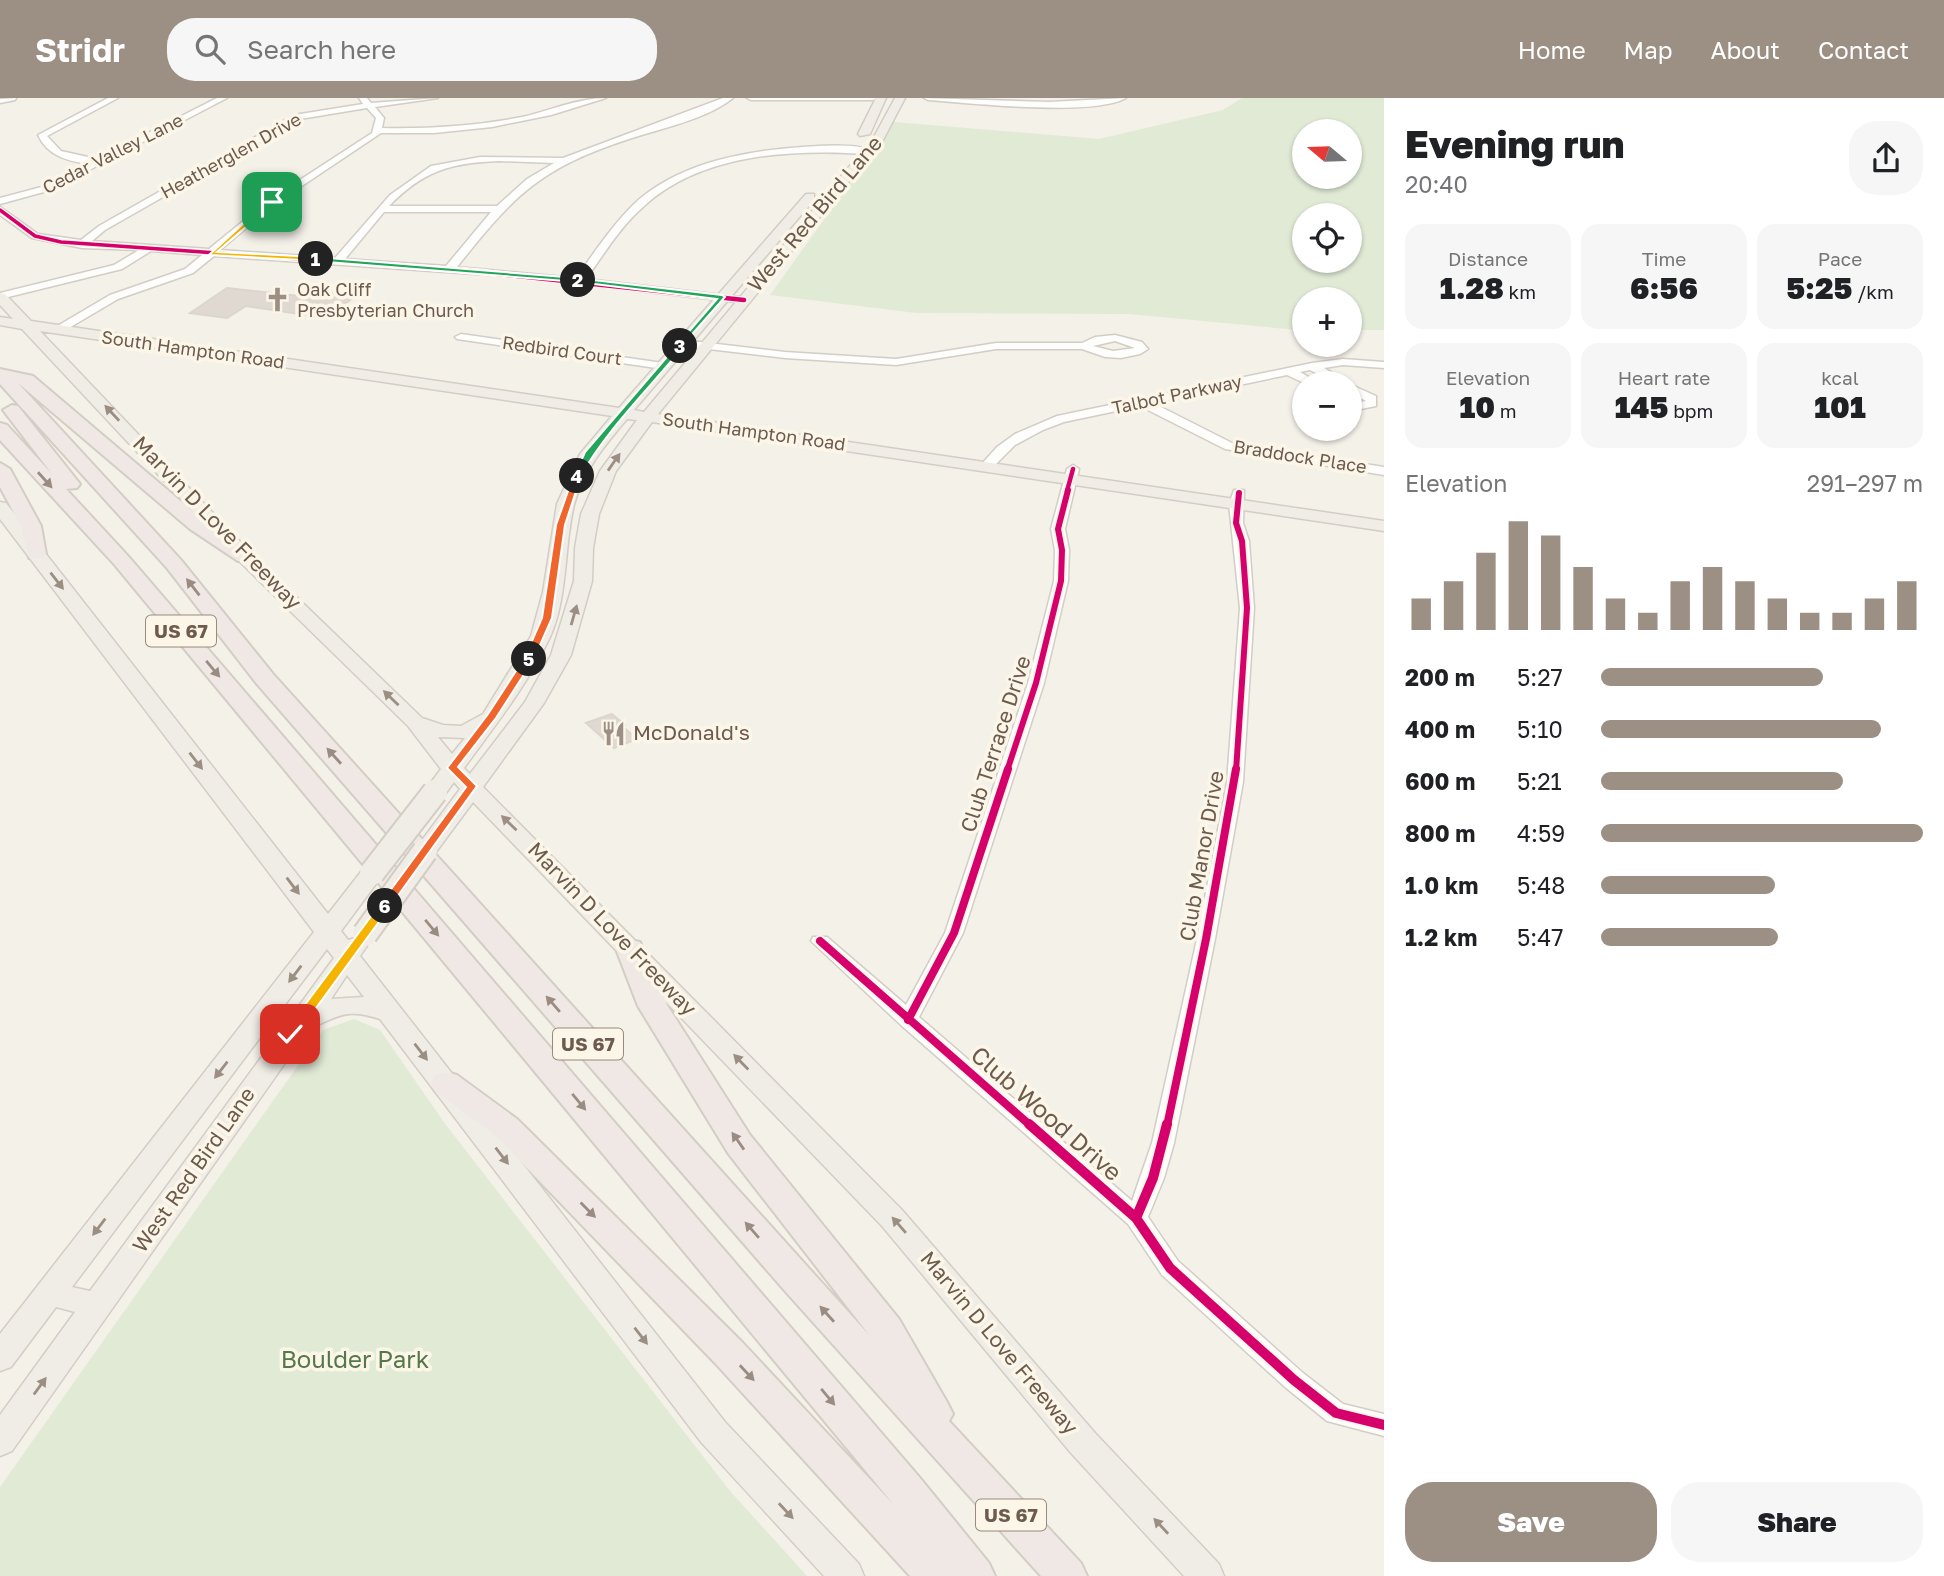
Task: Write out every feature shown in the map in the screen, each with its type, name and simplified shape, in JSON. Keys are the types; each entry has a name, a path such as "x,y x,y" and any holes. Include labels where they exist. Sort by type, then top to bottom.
{"highway":[{"path":"0,374 27,380 197,524 246,557"},
{"name":"US 67","path":"0,374 174,564 265,679 797,1281 1067,1576"},
{"path":"0,393 151,553 174,564"},
{"path":"0,393 85,502 121,560"},
{"name":"US 67","path":"0,429 121,560 898,1480 975,1576"},
{"path":"0,469 31,526 36,554"},
{"path":"630,948 653,1006 705,1092 739,1144 886,1330 956,1454"},
{"path":"446,1083 506,1127 729,1353 912,1552 940,1576"}],"main road":[{"name":"West Red Bird Lane","path":"847,155 871,123 881,98"},
{"name":"West Red Bird Lane","path":"0,1358 435,792 462,777 534,704 567,639 583,581 588,526 595,499 608,471 651,412 868,151 890,121 900,98"},
{"name":"West Red Bird Lane","path":"0,1441 290,1034 453,812 462,777 492,716 541,636 547,618 561,525 582,464 627,408 815,191"},
{"path":"733,285 754,287"},
{"name":"Marvin D Love Freeway","path":"0,297 7,311 28,326 246,557 415,722 462,777 892,1217 1083,1443 1208,1576"},
{"name":"South Hampton Road","path":"7,311 289,358 1237,499 1384,526"},
{"name":"South Hampton Road","path":"0,321 108,337 289,358"},
{"path":"50,349 58,330"},
{"path":"50,349 72,340 108,337"},
{"name":"South Hampton Road","path":"1237,499 1384,514"},
{"path":"0,508 336,920 347,956 713,1432 847,1576"},
{"path":"561,525 588,526"},
{"path":"525,665 554,668"},
{"path":"415,722 434,730 453,733 479,727 492,716"},
{"path":"290,1034 323,1009 346,1003 369,1005 392,1014"},
{"path":"50,1293 98,1306"}],"street":[{"path":"0,102 12,98"},
{"path":"100,162 58,153 44,142 42,135 114,98"},
{"name":"Cedar Valley Lane","path":"0,201 40,192 223,98"},
{"name":"Heatherglen Drive","path":"82,245 102,228 289,121 367,101 434,98"},
{"path":"58,330 114,296 189,271 272,202 378,130 415,132 473,126 537,115 602,98"},
{"path":"450,268 499,209 532,180 604,144 686,118 729,98"},
{"path":"751,98 873,98"},
{"path":"928,98 1089,103 1122,98"},
{"path":"367,101 381,120 378,130"},
{"path":"580,280 621,224 647,198 673,181 709,167 757,156 847,155 868,151"},
{"path":"338,261 384,209 413,182 443,165 524,159 567,161"},
{"path":"384,209 499,209"},
{"path":"0,210 34,236 82,245 450,268 580,280 744,300"},
{"path":"0,297 118,267 148,249"},
{"name":"Redbird Court","path":"461,337 663,366"},
{"path":"686,339 779,351 908,362 931,355 996,346 1084,346"},
{"name":"Talbot Parkway","path":"990,462 1002,446 1045,424 1312,366 1343,362 1384,365"},
{"path":"1312,366 1321,371"},
{"path":"1362,394 1372,399 1372,403 1362,405"},
{"name":"Braddock Place","path":"1142,402 1228,446 1384,471"},
{"name":"Club Terrace Drive","path":"908,1020 954,933 1036,683 1061,581 1062,551 1058,529 1071,474"},
{"name":"Club Manor Drive","path":"1136,1217 1153,1178 1163,1143 1206,939 1235,782 1247,608 1242,541 1236,523 1237,499"},
{"name":"Club Wood Drive","path":"820,941 1136,1217 1170,1268 1294,1380 1336,1413 1384,1425"}],"green space":[{"path":"1242,98 1384,98 1384,330 1362,330 1362,287 1292,287 1292,330 1129,314 916,313 770,295 894,122 1099,139 1223,110"},
{"name":"Boulder Park","path":"354,1019 380,1030 446,1125 730,1491 807,1576 0,1576 0,1487 323,1030"}],"building":[{"path":"227,288 309,297 317,291 354,297 326,318 246,306 227,318 190,313"},
{"name":"McDonald's","path":"612,714 637,739 614,748 586,723"}],"cycle path":[{"path":"0,210 35,236 61,242 518,274 744,300"},
{"path":"908,1020 954,933 1036,683 1061,581 1062,550 1058,529 1073,469"},
{"path":"1136,1218 1153,1178 1163,1143 1206,939 1235,782 1247,608 1242,541 1236,523 1239,493"},
{"path":"820,941 1136,1218 1170,1268 1294,1380 1336,1413 1384,1425"}],"place":[{"name":"Oak Cliff Presbyterian Church","path":"277,300"},
{"name":"McDonald's","path":"613,733"}],"route":[{"path":"272,202 212,253 518,274 722,297 588,454 566,503 552,592 541,636 492,716 452,768 472,786 290,1034"}]}
